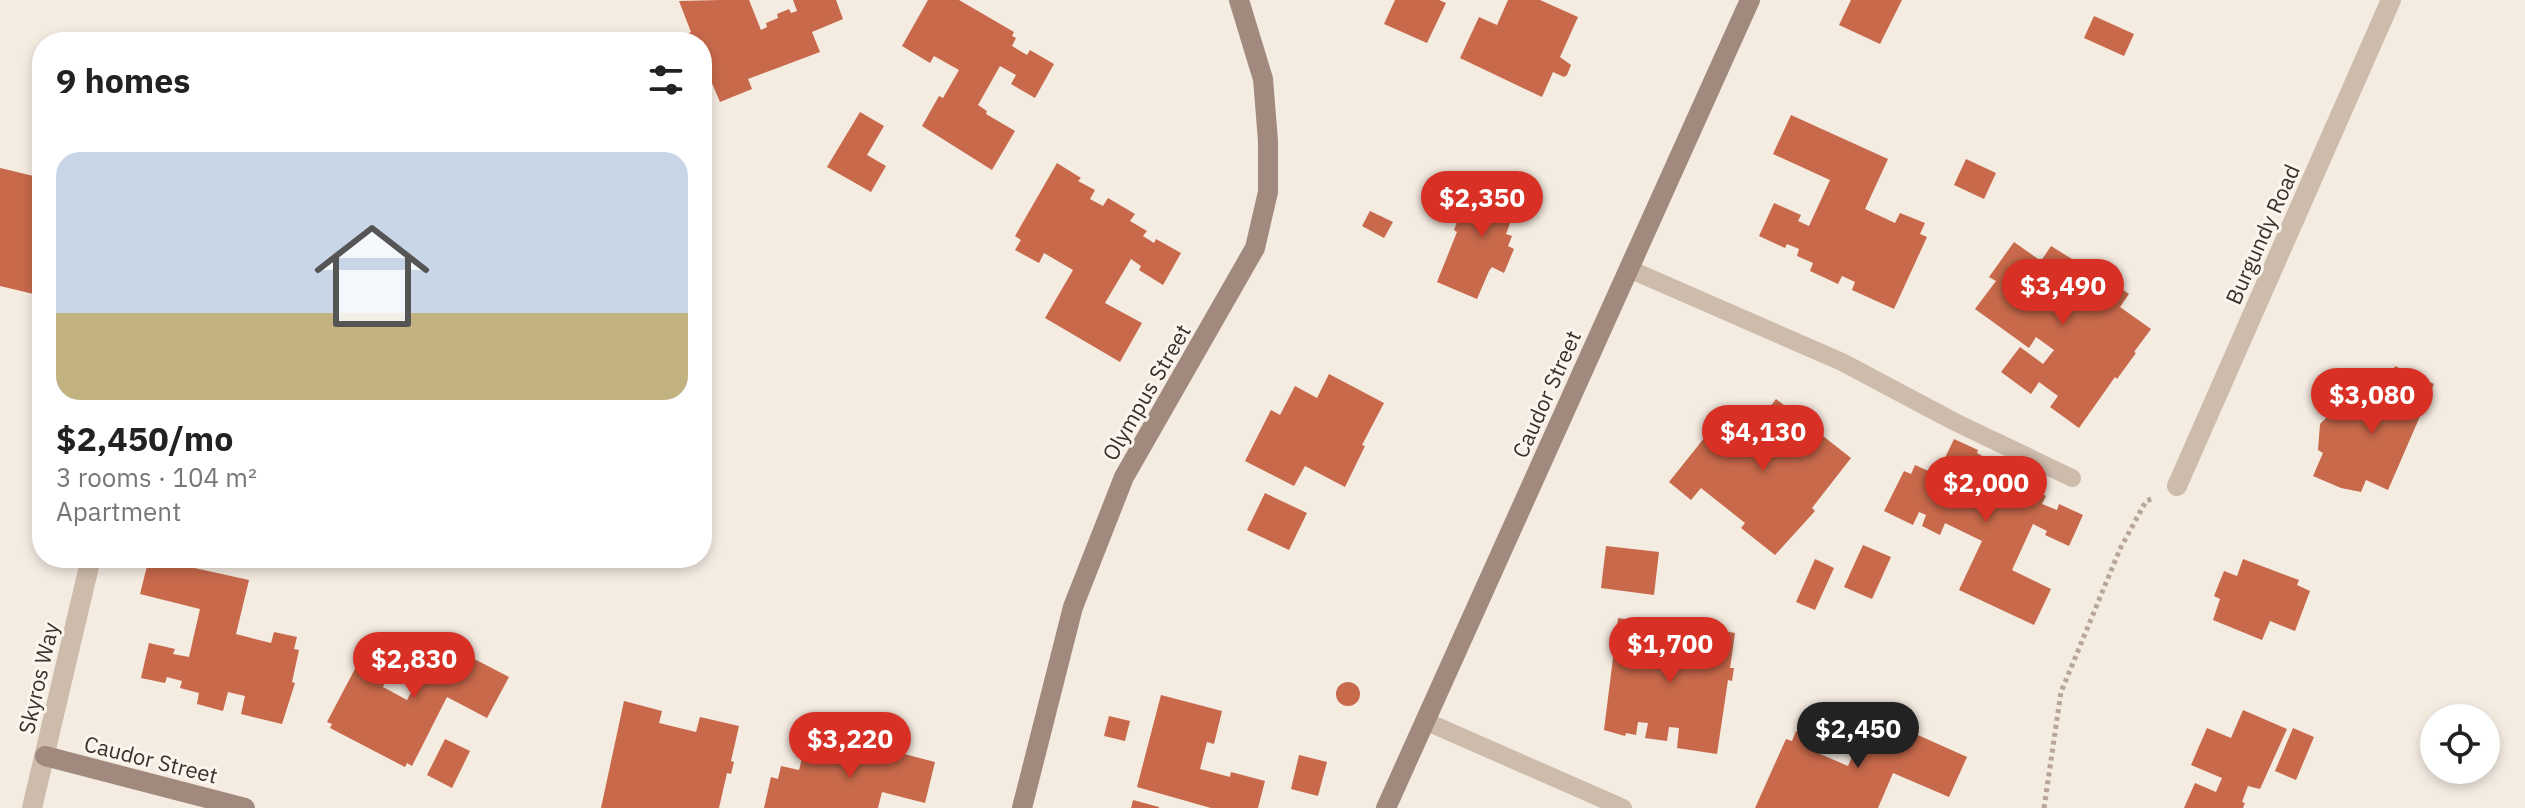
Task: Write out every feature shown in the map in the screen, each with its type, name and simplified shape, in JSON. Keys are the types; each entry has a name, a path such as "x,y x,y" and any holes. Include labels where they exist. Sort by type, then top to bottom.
{"street":[{"name":"Olympus Street","path":"1022,808 1073,607 1124,477 1255,248 1268,192 1268,141 1263,79 1239,0"},
{"name":"Caudor Street","path":"1386,808 1750,0"},
{"name":"Burgundy Road","path":"2177,486 2391,0"},
{"name":"Skyros Way","path":"32,808 89,568"},
{"name":"Caudor Street","path":"45,756 245,808"}],"lane":[{"path":"1629,269 1842,362 1955,422 2072,478"},
{"path":"1425,721 1623,808"}],"path":[{"path":"2044,808 2061,692 2120,549 2146,501 2177,486"}],"building":[{"path":"749,0 761,30 767,27 766,23 778,18 777,14 789,9 791,13 797,11 793,0 836,0 843,19 812,32 820,52 748,79 752,89 720,102 712,83 712,32 691,32 679,1"},
{"path":"928,0 959,0 1014,32 1012,36 1016,38 1012,46 1027,55 1030,50 1054,64 1035,98 1011,84 1016,75 1000,66 978,105 987,111 986,114 1015,131 992,170 922,126 959,70 934,56 930,63 902,46"},
{"path":"1395,0 1439,0 1446,3 1427,43 1384,24"},
{"path":"1508,0 1540,0 1578,17 1560,57 1571,65 1567,75 1564,77 1553,72 1542,97 1460,58 1479,17 1497,25"},
{"path":"1851,0 1902,0 1880,44 1839,25"},
{"path":"2094,16 2134,34 2124,56 2084,38"},
{"path":"860,112 884,126 867,155 886,166 871,192 827,167"},
{"path":"1791,115 1888,159 1865,209 1895,223 1900,213 1925,223 1920,234 1927,237 1894,309 1852,290 1855,282 1842,276 1838,284 1810,271 1813,263 1797,256 1799,249 1787,244 1785,248 1759,236 1774,203 1801,215 1798,221 1809,226 1830,180 1773,154"},
{"path":"1966,159 1996,173 1984,199 1954,185"},
{"path":"1057,163 1081,178 1078,181 1095,190 1090,199 1103,206 1108,198 1135,214 1130,221 1147,231 1143,236 1154,243 1156,239 1181,253 1163,285 1139,270 1141,266 1131,259 1105,303 1142,323 1120,362 1045,318 1073,270 1044,253 1039,263 1015,250 1021,240 1015,236"},
{"path":"0,168 32,176 32,294 0,286"},
{"path":"1496,175 1524,186 1506,234 1512,236 1508,246 1514,249 1504,273 1492,267 1489,271 1477,299 1437,282 1457,232 1454,230 1460,214 1465,214 1472,197 1485,202"},
{"path":"1370,211 1393,222 1384,238 1362,226"},
{"path":"2014,242 2041,261 2051,246 2097,272 2129,294 2120,307 2151,329 2079,428 2050,407 2058,396 2039,382 2031,394 2001,372 2020,347 2043,364 2054,350 2036,337 2029,348 1975,309 1996,281 1989,277"},
{"path":"2395,366 2434,384 2388,490 2366,480 2361,492 2341,488 2313,476 2323,453 2318,450 2320,424 2336,408 2367,422 2373,409 2376,410"},
{"path":"1329,374 1384,403 1345,487 1305,466 1294,486 1245,461 1271,410 1280,415 1295,386 1317,398"},
{"path":"1776,399 1807,423 1797,435 1814,448 1823,436 1851,458 1812,508 1815,511 1775,555 1741,528 1745,523 1701,488 1691,500 1669,482 1729,407 1761,432 1753,443 1769,455 1779,442 1757,424"},
{"path":"1954,439 1978,450 1977,453 1991,461 1983,477 1999,485 2007,468 2033,479 2029,487 2046,496 2042,504 2057,510 2059,504 2083,515 2069,546 2045,535 2047,531 2033,524 2012,570 2051,589 2034,625 1959,590 1982,541 1945,523 1940,535 1922,526 1926,515 1919,512 1913,525 1884,511 1904,471 1911,474 1915,465 1933,473 1940,458 1944,460"},
{"path":"1265,493 1307,513 1289,550 1247,530"},
{"path":"1863,545 1891,557 1872,599 1844,587"},
{"path":"1606,546 1659,552 1654,595 1601,588"},
{"path":"1815,559 1834,568 1815,610 1796,602"},
{"path":"2243,559 2299,580 2297,585 2310,591 2295,631 2270,621 2262,640 2213,620 2220,599 2214,596 2224,571 2237,576"},
{"path":"146,568 194,568 249,580 236,634 271,643 274,632 297,637 294,649 299,650 292,682 295,683 282,724 241,714 245,696 228,692 223,711 197,704 199,693 180,688 182,681 167,677 165,683 141,678 149,643 175,649 173,654 189,657 200,609 140,594"},
{"path":"1618,618 1657,624 1655,637 1693,642 1696,626 1735,633 1730,668 1734,668 1732,681 1728,680 1717,754 1677,748 1679,728 1669,727 1667,741 1645,738 1648,723 1638,722 1636,735 1626,733 1625,736 1604,730"},
{"path":"416,634 431,642 434,638 509,677 487,718 447,697 412,766 407,763 405,767 330,728 332,724 327,722 357,665 386,680 383,687 407,700 422,672 418,670 419,667 403,659"},
{"path":"1348,682 1359,689 1360,694 1353,705 1348,706 1337,699 1336,694 1343,683"},
{"path":"1161,695 1222,711 1214,744 1207,742 1200,769 1230,777 1231,772 1265,781 1258,808 1211,808 1137,787"},
{"path":"624,701 662,711 659,723 696,732 700,717 739,726 731,761 734,762 731,774 727,773 719,808 601,808"},
{"path":"2243,710 2287,729 2260,789 2248,786 2243,808 2184,808 2195,783 2216,792 2222,778 2191,765 2207,728 2231,738"},
{"path":"1871,714 1967,757 1949,797 1893,773 1878,808 1755,808 1786,739 1792,741 1796,731 1823,742 1818,753 1848,766"},
{"path":"1109,716 1130,721 1125,741 1104,736"},
{"path":"2293,728 2314,737 2296,780 2275,771"},
{"path":"445,739 470,751 452,788 427,775"},
{"path":"850,740 935,762 925,803 882,792 878,808 764,808 771,777 778,779 781,766 799,770 804,750 845,760"},
{"path":"1299,755 1327,762 1318,796 1291,789"},
{"path":"1133,800 1159,807 1159,808 1131,808"}]}
